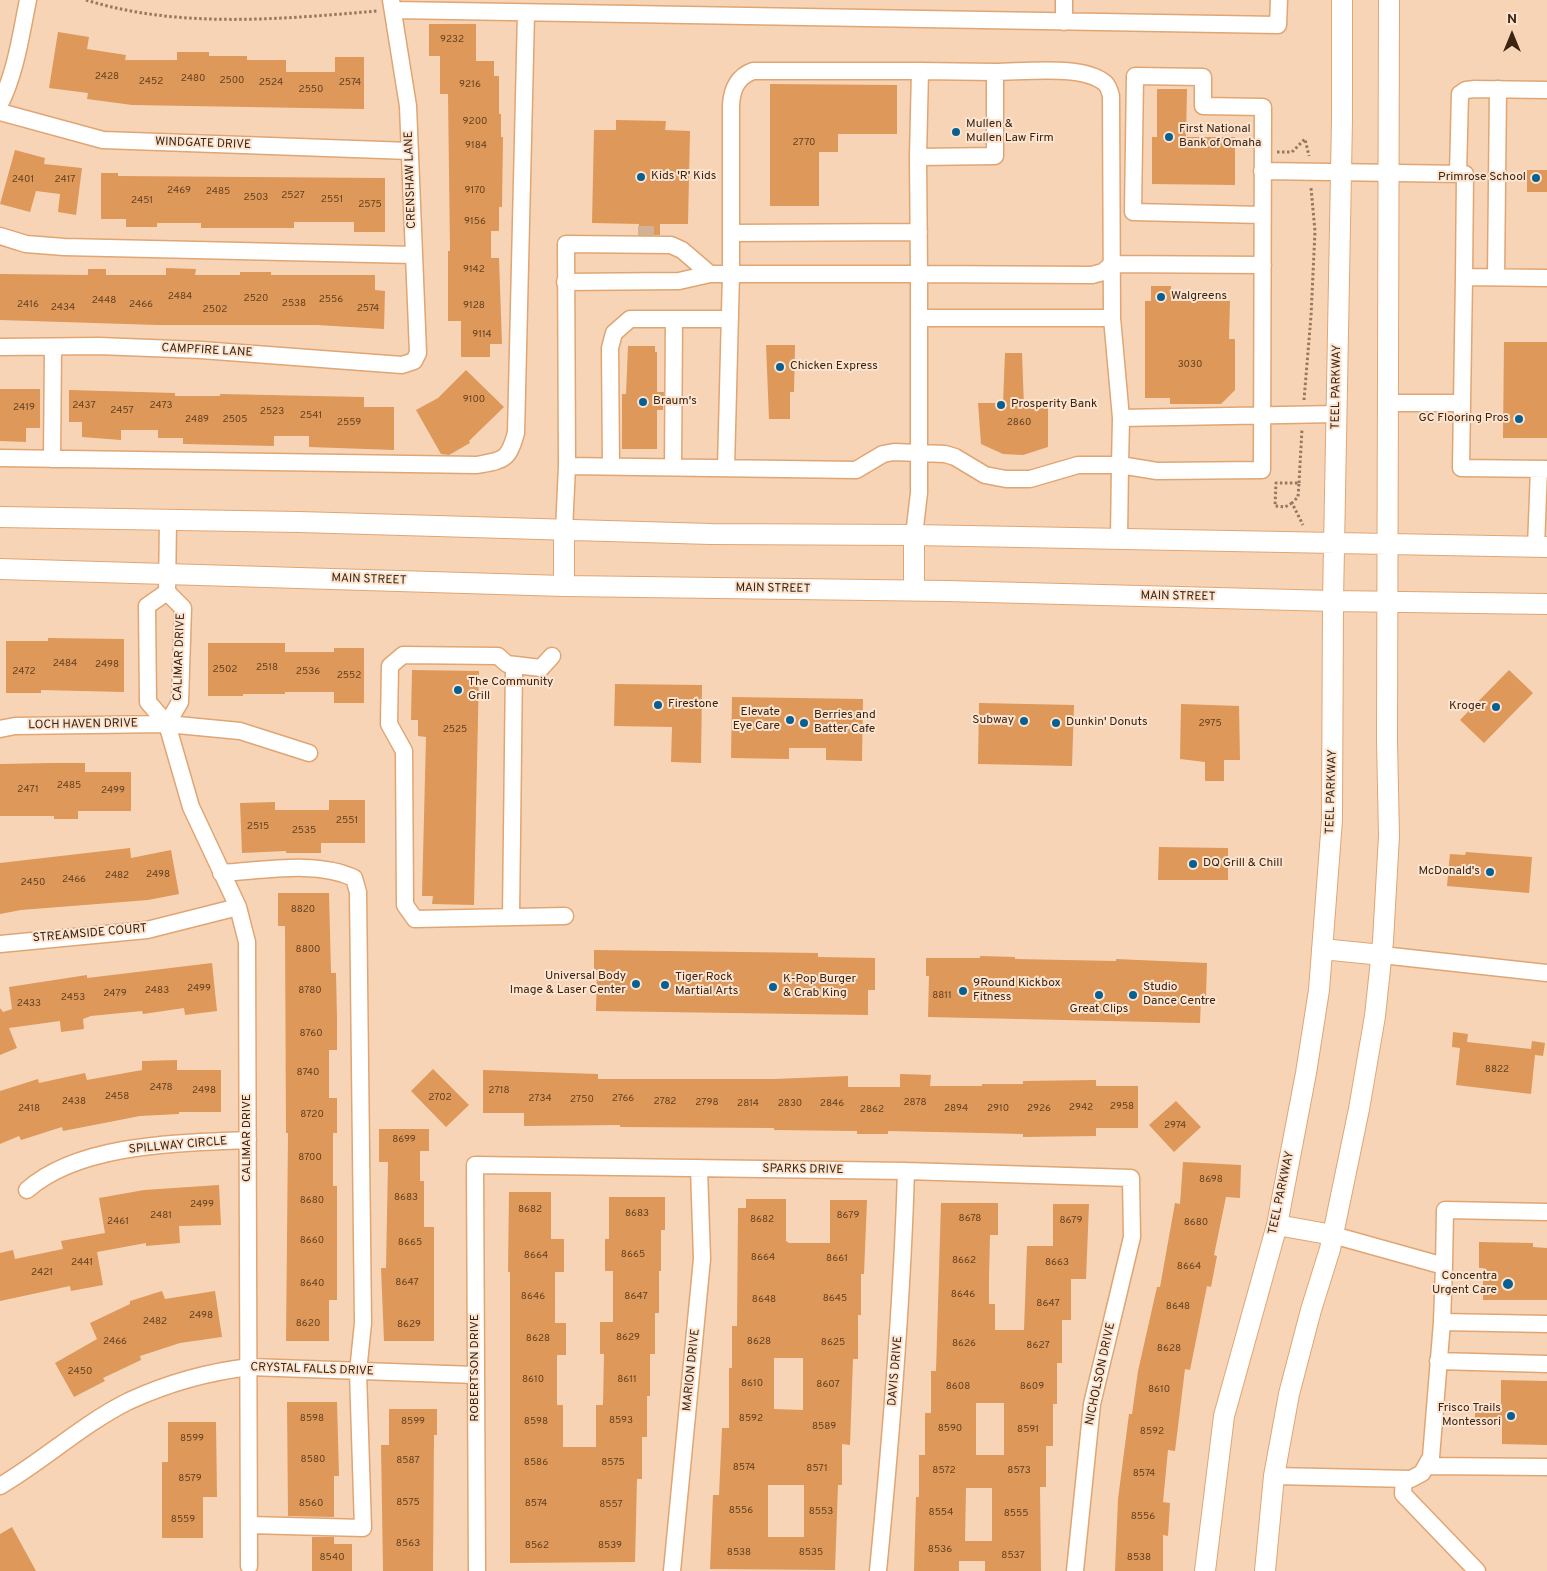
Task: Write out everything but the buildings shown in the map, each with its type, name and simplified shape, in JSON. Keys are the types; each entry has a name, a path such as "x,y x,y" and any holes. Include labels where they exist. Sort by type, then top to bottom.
{"main road":[{"name":"TEEL PARKWAY","path":"1204,1571 1224,1416 1277,1225 1319,990 1332,820 1333,601 1341,173 1342,0"},
{"path":"1265,1571 1274,1476 1289,1394 1333,1235 1359,1109 1375,1016 1382,955 1389,836 1387,403 1389,0"},
{"path":"0,517 299,522 564,531 914,535 1542,547"},
{"path":"564,531 564,586"},
{"path":"914,535 914,591"},
{"name":"MAIN STREET","path":"0,569 168,582 914,591 1547,604"},
{"path":"1322,949 1382,955"},
{"path":"1277,1225 1333,1235"}],"street":[{"path":"0,104 6,92 19,46 28,0"},
{"path":"1064,0 1064,22"},
{"path":"392,5 526,13 1278,25 1279,0"},
{"name":"CRENSHAW LANE","path":"392,5 408,106 418,353 414,361"},
{"path":"0,458 477,465 502,461 510,452 516,433 526,13"},
{"path":"914,535 918,493 920,318 918,157 920,70"},
{"path":"726,468 731,274 732,94 743,75 753,71 920,70 1080,72 1095,76 1106,84 1111,96 1112,318 1121,418 1119,539"},
{"path":"918,157 995,156 995,72"},
{"path":"567,466 856,470 887,452 955,456 985,475 1006,479 1030,479 1078,465 1120,465 1157,470 1262,470 1263,107 1203,106 1203,77 1135,76 1133,212 1262,215"},
{"path":"1496,277 1498,89"},
{"path":"1458,174 1460,94 1466,90 1547,90"},
{"name":"WINDGATE DRIVE","path":"0,112 103,140 410,151"},
{"path":"1262,171 1465,174 1462,468 1543,469 1542,547"},
{"path":"731,233 918,232"},
{"path":"564,531 567,466 566,233 638,234"},
{"path":"660,234 678,235 686,242 690,256"},
{"path":"0,236 26,244 64,247 414,255"},
{"path":"566,244 671,245 690,256 710,274"},
{"path":"565,282 679,281 710,274 1092,275 1103,272 1112,264 1263,265"},
{"path":"1464,277 1547,278"},
{"path":"920,318 1112,318"},
{"path":"611,466 610,348 614,333 630,319 730,319"},
{"path":"673,467 674,319"},
{"name":"CAMPFIRE LANE","path":"0,347 201,350 402,365 414,361"},
{"path":"52,459 53,347"},
{"path":"1387,403 1462,403"},
{"path":"1121,418 1337,414"},
{"path":"168,520 168,582"},
{"name":"CALIMAR DRIVE","path":"167,724 180,702 183,608 168,582 147,606 148,702 167,724 191,807 238,907 244,924 248,958 249,1566"},
{"path":"552,656 541,668 507,664 498,656 403,656 390,666 389,724 404,751 405,905 415,919 565,916"},
{"path":"511,917 514,665"},
{"name":"LOCH HAVEN DRIVE","path":"0,728 16,726 167,724 240,731 309,753"},
{"path":"220,872 317,868 339,871 354,878 358,892 363,1323 358,1372 363,1528 249,1525"},
{"name":"STREAMSIDE COURT","path":"0,944 147,930 238,907"},
{"path":"1382,955 1547,973"},
{"name":"SPILLWAY CIRCLE","path":"27,1190 54,1171 115,1152 146,1146 248,1140"},
{"name":"SPARKS DRIVE","path":"475,1165 906,1171 1130,1178"},
{"name":"ROBERTSON DRIVE","path":"475,1165 477,1571"},
{"name":"MARION DRIVE","path":"672,1571 702,1258 699,1168"},
{"name":"DAVIS DRIVE","path":"878,1571 896,1382 902,1291 906,1171"},
{"name":"NICHOLSON DRIVE","path":"1075,1571 1092,1404 1132,1236 1130,1178"},
{"path":"1274,1476 1411,1479 1422,1473 1427,1466 1431,1451 1442,1322 1445,1210 1547,1212"},
{"path":"1333,1235 1444,1266"},
{"path":"1442,1322 1547,1324"},
{"path":"1438,1361 1547,1364"},
{"name":"CRYSTAL FALLS DRIVE","path":"0,1486 127,1402 176,1381 216,1371 250,1367 475,1375"},
{"path":"1427,1466 1547,1467"},
{"path":"1404,1479 1403,1494 1477,1571"}],"path":[{"path":"86,0 111,8 204,18 268,20 392,5"},
{"path":"1262,152 1292,152 1305,139 1309,153 1312,216 1315,231 1300,483 1298,497 1292,503 1285,507 1275,506 1276,483 1300,483"},
{"path":"1292,503 1304,528"}],"tunnel":[{"path":"638,234 660,234"}],"place":[{"name":"Mullen & Mullen Law Firm","path":"956,132"},
{"name":"First National Bank of Omaha","path":"1169,137"},
{"name":"Kids 'R' Kids","path":"641,177"},
{"name":"Primrose School","path":"1536,178"},
{"name":"Walgreens","path":"1161,297"},
{"name":"Chicken Express","path":"780,367"},
{"name":"Braum's","path":"643,402"},
{"name":"Prosperity Bank","path":"1001,405"},
{"name":"GC Flooring Pros","path":"1519,419"},
{"name":"The Community Grill","path":"458,690"},
{"name":"Firestone","path":"658,705"},
{"name":"Kroger","path":"1496,707"},
{"name":"Elevate Eye Care","path":"790,720"},
{"name":"Subway","path":"1024,721"},
{"name":"Berries and Batter Cafe","path":"804,723"},
{"name":"Dunkin' Donuts","path":"1056,723"},
{"name":"DQ Grill & Chill","path":"1193,864"},
{"name":"McDonald's","path":"1490,872"},
{"name":"Universal Body Image & Laser Center","path":"636,984"},
{"name":"Tiger Rock Martial Arts","path":"665,985"},
{"name":"K-Pop Burger & Crab King","path":"773,987"},
{"name":"9Round Kickbox Fitness","path":"963,991"},
{"name":"Great Clips","path":"1099,995"},
{"name":"Studio Dance Centre","path":"1133,995"},
{"name":"Concentra Urgent Care","path":"1508,1284"},
{"name":"Frisco Trails Montessori","path":"1511,1416"}]}
